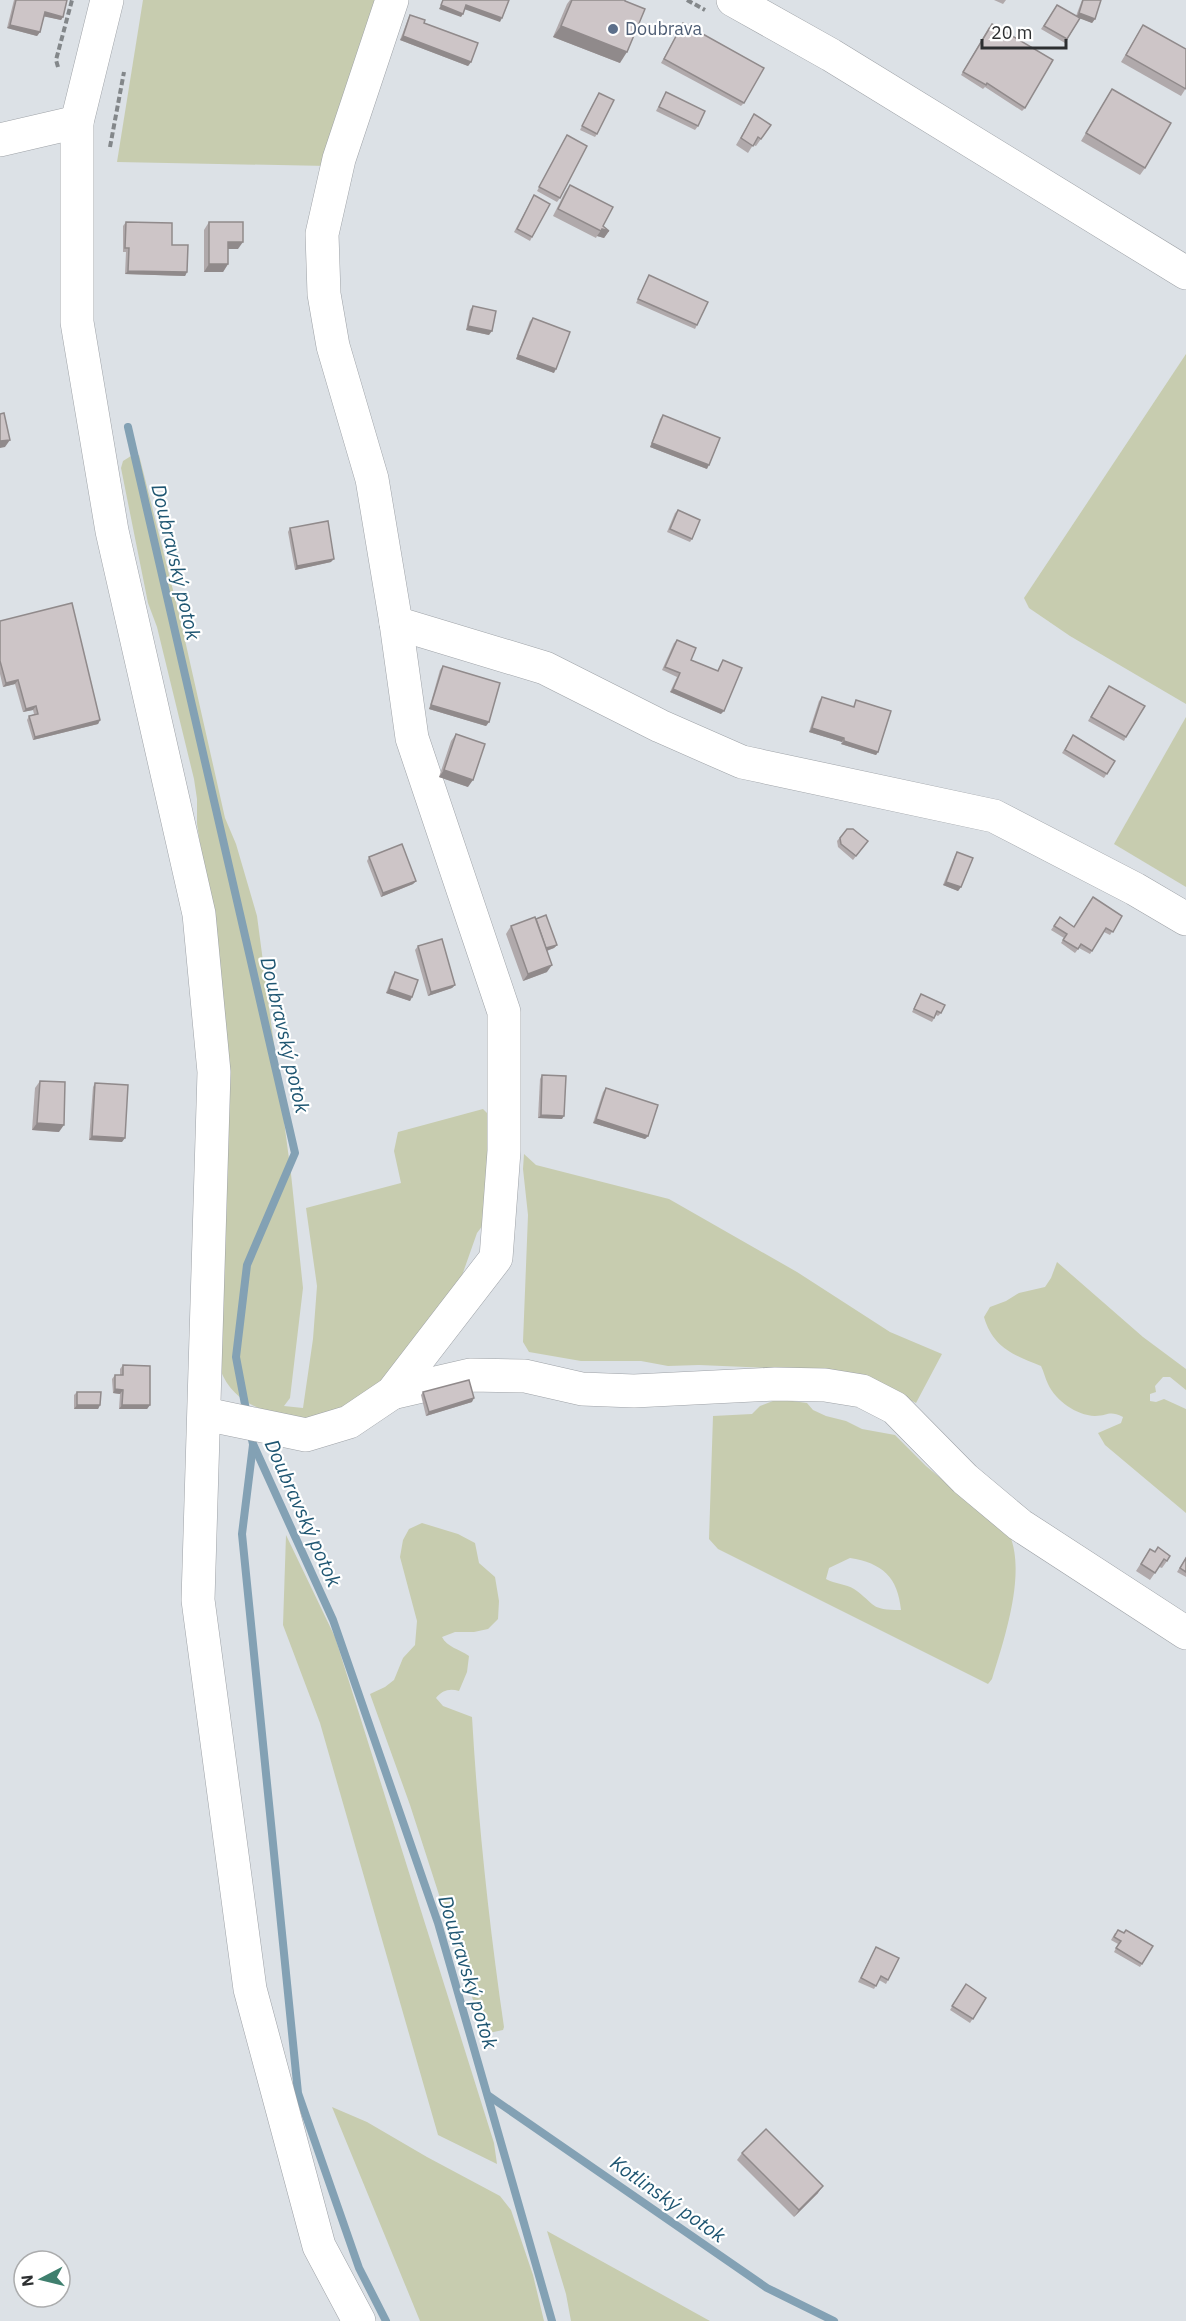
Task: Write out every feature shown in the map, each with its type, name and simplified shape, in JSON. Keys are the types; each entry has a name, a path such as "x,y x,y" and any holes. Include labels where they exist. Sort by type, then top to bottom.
{"street":[{"path":"107,0 77,122 77,322 112,531 199,914 214,1072 198,1600 250,1989 319,2246 359,2321"},
{"path":"205,1414 306,1435 349,1422 392,1393 496,1258 504,1151 504,1012 412,738 372,479 333,346 324,294 322,234 339,159 392,0"},
{"path":"733,0 831,55 1186,273"},
{"path":"0,140 77,122"},
{"path":"396,623 545,668 660,726 742,762 994,816 1135,889 1186,919"},
{"path":"392,1393 470,1375 525,1376 582,1389 634,1391 775,1384 825,1385 862,1391 895,1408 965,1479 1020,1525 1186,1633"}],"green space":[{"path":"143,0 377,0 328,166 117,162"},
{"path":"1186,354 1186,704 1070,636 1029,608 1024,598"},
{"path":"139,455 180,618 225,818 236,844 257,916 291,1174 303,1288 290,1398 284,1406 303,1408 313,1339 317,1286 306,1208 401,1183 394,1151 398,1132 483,1109 487,1113 493,1148 486,1221 477,1233 459,1284 410,1365 319,1422 289,1417 248,1403 227,1383 220,1369 211,914 197,824 194,779 157,627 148,603 121,468 123,461 131,456"},
{"path":"1186,717 1186,887 1114,844"},
{"path":"524,1154 536,1165 669,1199 797,1272 890,1332 942,1354 916,1403 884,1386 767,1368 668,1366 641,1361 581,1361 529,1352 523,1342 528,1215 523,1169"},
{"path":"1057,1262 1143,1337 1186,1369 1186,1390 1170,1377 1163,1377 1155,1386 1156,1392 1150,1394 1150,1401 1156,1402 1164,1399 1186,1409 1186,1513 1105,1445 1098,1433 1121,1423 1123,1417 1111,1414 1088,1415 1067,1406 1052,1390 1041,1366 1006,1349 988,1328 984,1317 990,1307 1019,1293 1045,1287"},
{"path":"778,1399 807,1403 813,1410 826,1416 846,1421 862,1429 895,1435 926,1466 1010,1536 1016,1569 1012,1608 992,1679 988,1684 718,1549 709,1539 713,1416 752,1414 760,1406","holes":["850,1558 879,1568 892,1580 901,1610 878,1608 854,1589 826,1579 829,1568"]},
{"path":"422,1523 458,1534 475,1543 479,1563 495,1577 499,1601 498,1619 488,1629 455,1632 442,1637 450,1646 469,1656 467,1672 459,1691 446,1690 436,1698 443,1706 472,1717 477,1795 504,2027 503,2030 484,2034 410,1805 370,1694 394,1680 403,1658 415,1645 417,1621 400,1557 403,1540 409,1529"},
{"path":"286,1535 335,1637 494,2143 497,2164 438,2135 320,1723 283,1625"},
{"path":"332,2107 367,2122 500,2196 511,2210 533,2275 544,2321 420,2321"},
{"path":"547,2231 710,2321 571,2321 566,2294"}],"building":[{"path":"16,0 67,0 63,17 45,12 40,32 10,25"},
{"path":"443,0 509,0 502,18 466,5 463,14 441,5"},
{"path":"572,0 625,0 645,9 627,52 561,26"},
{"path":"1083,0 1101,0 1095,19 1079,13"},
{"path":"1057,5 1080,18 1067,39 1044,26"},
{"path":"410,15 425,20 424,23 478,43 471,62 403,36"},
{"path":"683,23 764,68 744,103 664,59"},
{"path":"992,24 1053,60 1025,108 987,83 986,85 963,72"},
{"path":"1143,25 1186,49 1186,89 1126,55"},
{"path":"1112,89 1171,123 1145,168 1086,133"},
{"path":"666,92 705,111 698,126 659,107"},
{"path":"599,93 614,100 597,134 582,126"},
{"path":"754,114 771,125 761,139 758,137 753,146 741,138"},
{"path":"567,135 587,146 560,198 539,187"},
{"path":"570,185 613,207 603,226 609,231 602,229 601,231 558,209"},
{"path":"534,195 550,204 532,237 517,229"},
{"path":"126,222 172,223 172,245 188,245 187,272 128,271 129,248 125,248"},
{"path":"209,222 243,222 243,242 228,242 228,264 209,264"},
{"path":"649,275 708,302 697,325 638,299"},
{"path":"473,306 496,311 492,331 468,326"},
{"path":"533,318 570,332 556,369 518,355"},
{"path":"4,413 10,440 0,441 0,414"},
{"path":"663,415 720,438 709,465 652,443"},
{"path":"678,510 700,520 692,539 670,529"},
{"path":"328,521 334,559 297,566 290,528"},
{"path":"72,603 100,720 35,737 29,716 38,714 36,706 26,709 18,680 6,683 0,661 0,621"},
{"path":"677,640 696,648 691,660 718,671 723,660 742,668 724,711 673,689 680,673 665,667"},
{"path":"443,666 500,683 489,722 431,705"},
{"path":"1109,686 1145,706 1126,737 1091,717"},
{"path":"822,697 854,707 856,700 891,711 878,752 812,728"},
{"path":"456,734 485,744 473,780 444,770"},
{"path":"1073,735 1115,761 1107,774 1065,750"},
{"path":"847,829 853,829 868,841 856,856 841,844 840,838"},
{"path":"402,844 416,881 383,893 369,857"},
{"path":"957,852 973,858 961,887 946,882"},
{"path":"1093,897 1122,916 1113,932 1106,928 1092,951 1081,944 1078,949 1063,940 1067,934 1054,926 1060,917 1074,927"},
{"path":"546,915 557,945 546,948 536,919"},
{"path":"535,917 552,965 528,974 511,926"},
{"path":"442,939 455,985 431,992 418,946"},
{"path":"395,972 418,980 412,997 389,989"},
{"path":"921,994 945,1005 941,1013 937,1011 934,1018 914,1009"},
{"path":"542,1075 566,1076 564,1116 541,1115"},
{"path":"40,1081 65,1082 64,1125 37,1123"},
{"path":"95,1083 128,1085 125,1138 92,1136"},
{"path":"606,1088 658,1105 648,1136 596,1119"},
{"path":"123,1365 150,1366 150,1405 122,1405 123,1390 115,1389 115,1375 123,1375"},
{"path":"469,1380 474,1398 429,1412 423,1392"},
{"path":"77,1392 101,1392 100,1405 77,1405"},
{"path":"1158,1547 1170,1556 1167,1561 1164,1559 1155,1573 1141,1564 1150,1549 1155,1552"},
{"path":"1186,1558 1186,1572 1180,1568"},
{"path":"1118,1930 1124,1933 1126,1930 1153,1946 1142,1964 1116,1948 1121,1941 1114,1937"},
{"path":"876,1947 899,1958 888,1980 881,1976 876,1986 861,1978"},
{"path":"966,1984 986,1998 973,2019 952,2006"},
{"path":"766,2129 823,2186 799,2210 742,2153"}],"waterway":[{"name":"Doubravský potok","path":"128,427 295,1153 247,1265 236,1357 247,1415"},
{"name":"Doubravský potok","path":"250,1431 253,1444 333,1620 438,1923 552,2321"},
{"path":"253,1445 242,1534 298,2093 359,2268 386,2321"},
{"name":"Kotlinský potok","path":"489,2096 767,2288 834,2321"}],"place":[{"name":"Doubrava","path":"613,29"}]}
